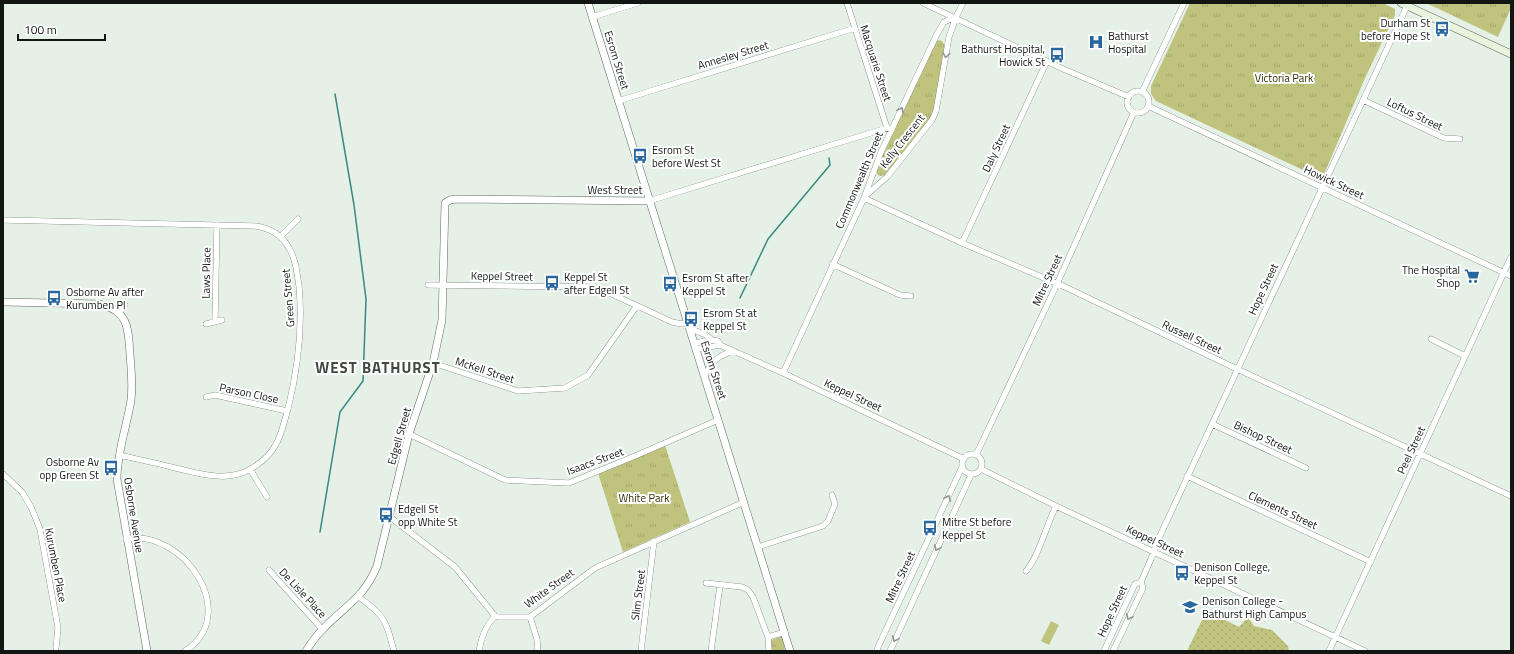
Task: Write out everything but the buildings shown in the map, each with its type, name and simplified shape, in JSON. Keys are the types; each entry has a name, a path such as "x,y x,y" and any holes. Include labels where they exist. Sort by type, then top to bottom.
{"main road":[{"path":"1404,4 1511,54"}],"street":[{"name":"Esrom Street","path":"588,3 790,651"},
{"path":"592,17 638,3"},
{"name":"Macquarie Street","path":"847,3 889,129"},
{"path":"923,3 1047,61 1129,97"},
{"path":"956,18 963,3"},
{"path":"1142,92 1184,3"},
{"name":"Hope Street","path":"1113,651 1143,588 1141,582 1187,476 1363,100 1404,4"},
{"name":"Commonwealth Street","path":"783,373 832,264 864,198 889,129 944,22 956,18"},
{"name":"Kelly Crescent","path":"864,198 887,177 932,120 936,111 949,37 956,18"},
{"name":"Annesley Street","path":"618,101 855,28"},
{"path":"937,34 949,37"},
{"name":"Daly Street","path":"962,243 1047,61"},
{"path":"1134,92 1142,92 1148,98 1148,106 1142,112 1134,112 1129,107 1129,97 1134,92"},
{"name":"Loftus Street","path":"1363,100 1444,138 1460,139"},
{"name":"Howick Street","path":"1148,106 1511,276"},
{"name":"Mitre Street","path":"976,455 1057,284 1134,112"},
{"name":"West Street","path":"447,201 455,199 649,201 889,129"},
{"name":"Russell Street","path":"864,198 962,243 1057,284 1511,496"},
{"name":"Edgell Street","path":"306,651 322,629 359,597 373,577 377,566 409,434 433,363 442,320 444,206 447,201"},
{"path":"280,237 298,218"},
{"name":"Green Street","path":"3,220 260,226 275,232 289,248 296,266 301,317 299,357 295,381 280,436 276,445 266,458 250,469 234,475 212,475 119,455"},
{"name":"Laws Place","path":"215,320 217,225"},
{"name":"Peel Street","path":"1329,651 1511,257"},
{"path":"832,264 900,295 911,296"},
{"name":"Keppel Street","path":"428,285 593,287 600,289 636,307 674,323 688,326 718,342 720,345 783,373 964,459"},
{"path":"3,302 100,304 111,307 119,312 126,305"},
{"name":"McKell Street","path":"433,363 518,391 565,388 588,375 636,307"},
{"name":"Osborne Avenue","path":"119,312 127,328 132,383 130,401 119,455 117,488 147,651"},
{"path":"206,324 215,320 222,320"},
{"path":"695,346 712,340"},
{"path":"1431,340 1466,356"},
{"path":"695,346 720,345"},
{"path":"705,376 715,359 720,355 734,351"},
{"name":"Parson Close","path":"206,397 215,395 287,411"},
{"name":"Isaacs Street","path":"409,434 505,480 568,483 718,420"},
{"name":"Bishop Street","path":"1212,424 1306,468"},
{"path":"968,455 976,455 982,461 981,470 978,473 971,474 966,472 962,468 964,459 968,455"},
{"name":"Mitre Street","path":"877,649 962,468"},
{"path":"250,469 267,497"},
{"name":"Keppel Street","path":"981,470 1365,651"},
{"name":"Kurumben Place","path":"3,474 22,492 31,507 40,529 58,628 56,648"},
{"name":"Mitre Street","path":"890,651 971,474"},
{"name":"Clements Street","path":"1187,476 1371,562"},
{"path":"758,547 823,526 828,521 835,504 832,495"},
{"name":"White Street","path":"495,616 530,616 595,568 744,502"},
{"path":"1026,571 1033,563 1056,506"},
{"path":"390,517 455,567 495,616 484,633 479,651"},
{"path":"126,538 143,537 164,545 179,554 188,562 200,580 207,601 208,621 200,639 185,651"},
{"name":"Slim Street","path":"641,651 654,541"},
{"name":"De Lisle Place","path":"269,570 322,629"},
{"name":"Hope Street","path":"1104,651 1135,584 1141,582"},
{"path":"706,583 742,587 748,590 753,597 768,638 769,651"},
{"path":"711,651 720,585"},
{"path":"359,597 382,618 394,651"},
{"path":"530,616 537,639 538,651"},
{"path":"768,638 785,632"},
{"path":"877,649 885,651"}],"green space":[{"name":"Victoria Park","path":"1190,3 1383,3 1395,9 1395,15 1365,78 1322,179 1156,101 1151,94 1151,86"},
{"path":"1426,3 1511,3 1511,8 1498,37"},
{"path":"938,40 942,41 945,46 931,118 885,175 880,176 877,174 877,168 935,42"},
{"name":"White Park","path":"665,445 690,522 623,552 598,473"},
{"path":"1248,617 1254,626 1272,630 1288,646 1289,651 1187,651 1202,620 1223,619 1239,627"},
{"path":"1051,621 1059,625 1049,645 1041,641"},
{"path":"783,636 785,651 771,651 768,641"}],"waterway":[{"path":"320,532 340,412 363,381 366,299 354,205 335,94"},
{"path":"740,298 768,239 830,165 829,158"}],"place":[{"name":"Durham St before Hope St","path":"1442,29"},
{"name":"Bathurst Hospital","path":"1096,42"},
{"name":"Bathurst Hospital, Howick St","path":"1057,55"},
{"name":"Esrom St before West St","path":"640,156"},
{"name":"The Hospital Shop","path":"1472,276"},
{"name":"Keppel St after Edgell St","path":"552,283"},
{"name":"Esrom St after Keppel St","path":"670,284"},
{"name":"Osborne Av after Kurumben Pl","path":"54,298"},
{"name":"Esrom St at Keppel St","path":"691,319"},
{"name":"Osborne Av opp Green St","path":"111,468"},
{"name":"Edgell St opp White St","path":"386,515"},
{"name":"Mitre St before Keppel St","path":"930,528"},
{"name":"Denison College, Keppel St","path":"1182,573"},
{"name":"Denison College - Bathurst High Campus","path":"1190,607"}],"district":[{"name":"WEST BATHURST","path":"378,367"}]}
